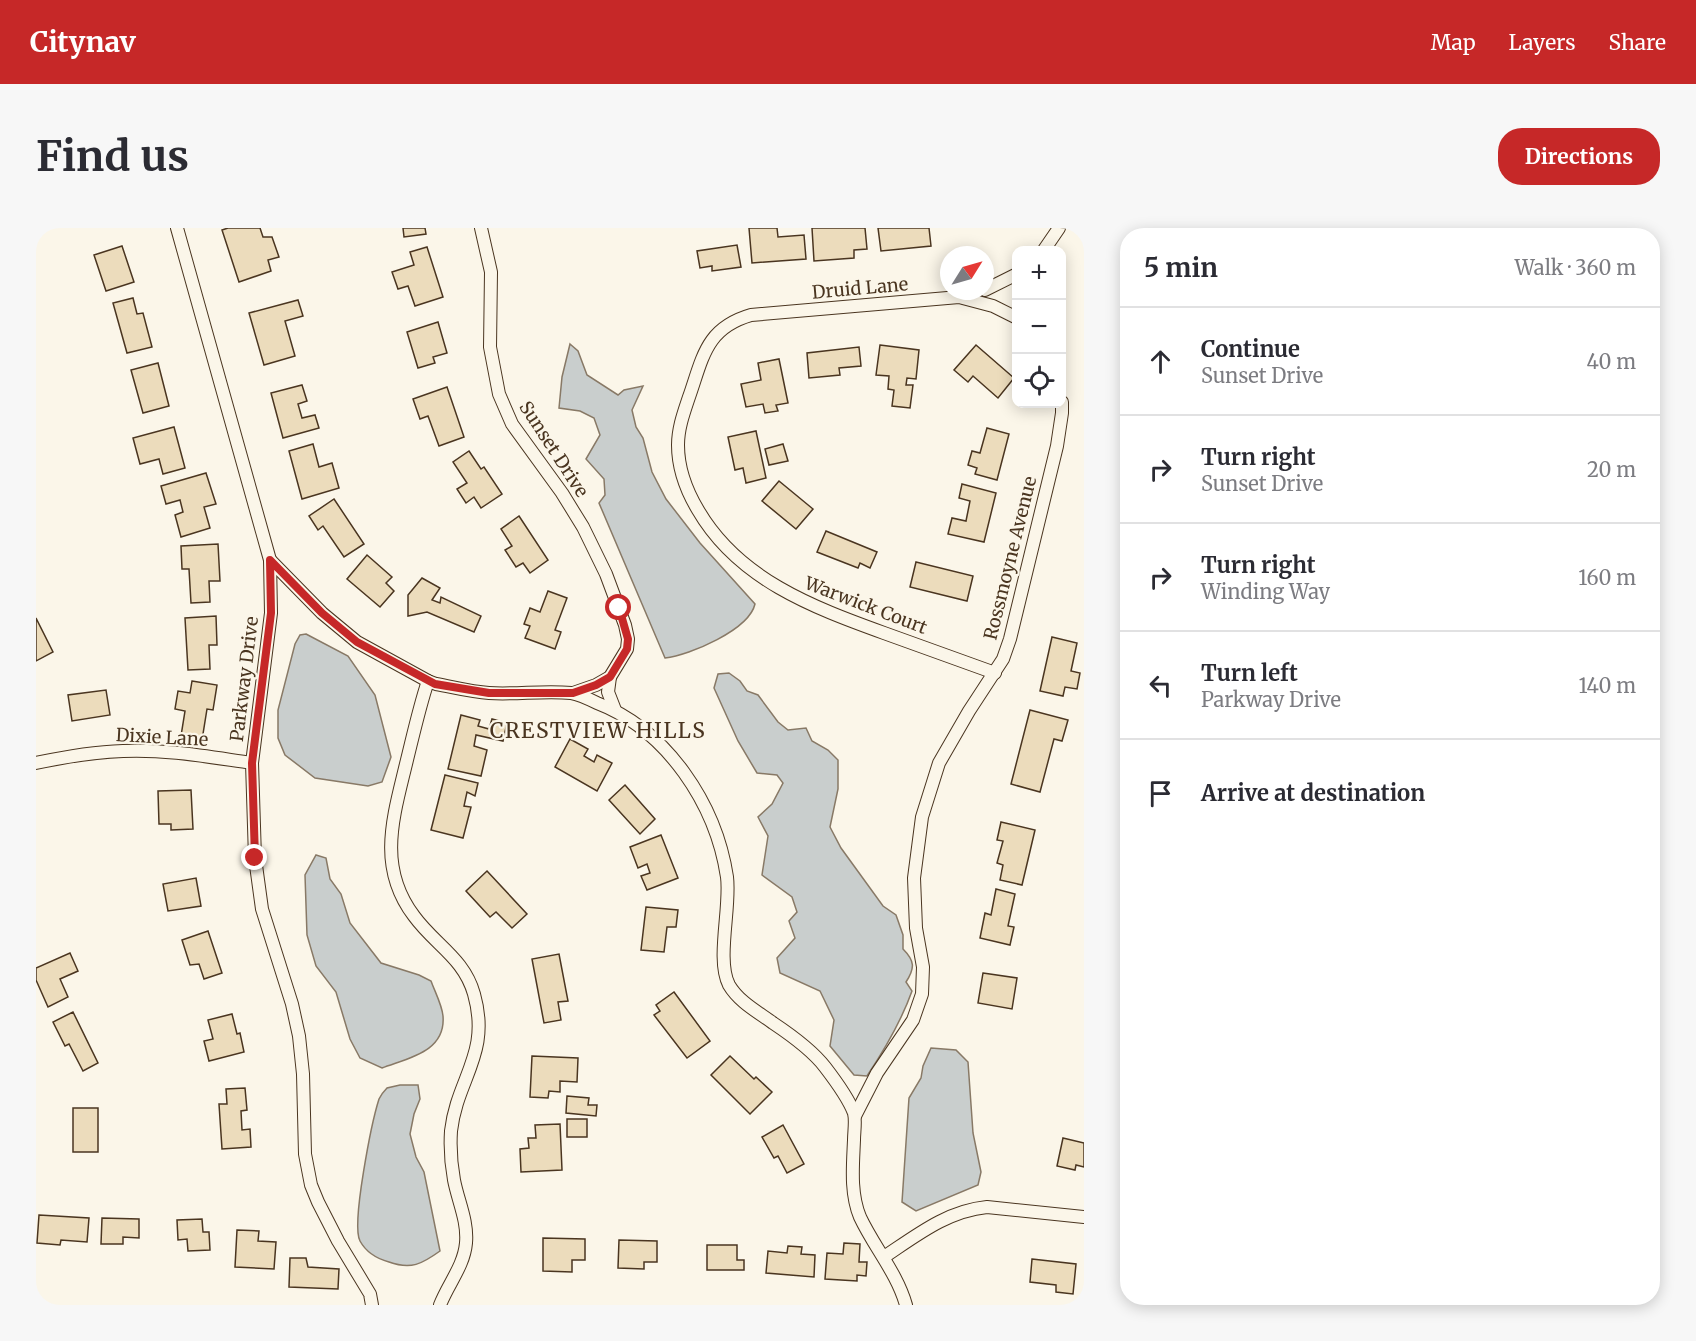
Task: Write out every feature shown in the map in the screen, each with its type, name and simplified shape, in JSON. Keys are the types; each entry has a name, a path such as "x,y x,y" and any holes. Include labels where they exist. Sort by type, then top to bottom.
{"street":[{"name":"Parkway Drive","path":"177,228 270,560 271,613 252,763 255,858 262,909 292,1004 299,1036 303,1074 304,1154 318,1202 370,1294 372,1305"},
{"name":"Sunset Drive","path":"481,228 491,272 490,346 499,394 512,424 584,527 626,625 627,649 610,677"},
{"path":"1047,246 1059,228"},
{"path":"994,285 1012,276"},
{"name":"Druid Lane","path":"721,328 751,315 940,299"},
{"name":"Druid Lane","path":"968,300 1003,310 1012,315"},
{"name":"Warwick Court","path":"721,328 704,354 681,420 678,444 683,478 690,497 705,522 729,551 756,574 792,597 995,673"},
{"name":"Rossmoyne Avenue","path":"855,1116 876,1072 912,1020 922,994 922,967 916,928 914,878 922,817 939,762 995,673 1010,639 1057,446 1062,408"},
{"path":"270,560 322,613 357,642 435,684 489,693 573,693 610,677"},
{"path":"610,677 608,692 615,710"},
{"path":"428,681 392,822 390,857 405,903 414,917 459,962 466,974 474,993 479,1028 475,1058 462,1090 451,1137 451,1163 466,1227 466,1241 459,1268 440,1305"},
{"path":"573,693 615,710 652,737 690,782 711,819 722,849 727,879 728,902 724,957 728,983 733,992 752,1009 815,1056 848,1101 855,1116 853,1160 855,1201 860,1216 902,1291 906,1305"},
{"name":"Dixie Lane","path":"36,763 122,751 192,755 252,763"},
{"path":"884,1257 931,1226 960,1212 973,1209 987,1207 1084,1217"}],"shaded area":[{"path":"570,344 578,351 587,375 618,395 624,390 643,386 632,410 636,427 643,438 652,472 666,499 700,543 755,604 742,623 717,640 689,652 665,658 599,503 605,495 604,479 586,459 600,435 594,418 580,411 559,408 562,377"},
{"path":"306,634 348,656 375,695 391,757 382,782 368,786 315,778 285,755 278,738 278,710 295,644 300,635"},
{"path":"729,673 740,681 747,691 758,695 778,722 788,730 806,728 812,741 828,750 838,760 838,789 830,827 841,848 883,906 896,915 903,935 903,949 912,961 911,973 906,982 912,991 903,1014 867,1076 854,1075 830,1046 834,1020 820,991 780,973 777,958 795,938 789,921 797,912 792,897 762,875 768,836 758,817 772,804 783,783 777,775 757,773 738,741 714,688 718,674"},
{"path":"316,855 326,858 330,879 341,894 350,923 381,963 431,981 440,1003 443,1016 442,1028 432,1046 414,1057 382,1068 360,1058 350,1039 336,992 316,966 307,935 305,875"},
{"path":"931,1048 956,1050 968,1062 973,1133 981,1172 978,1185 916,1211 902,1202 909,1098 921,1078 923,1066"},
{"path":"418,1085 420,1099 410,1134 416,1157 424,1172 440,1251 422,1262 410,1265 397,1264 373,1254 360,1241 358,1231 360,1194 379,1099 387,1088"}],"building":[{"path":"260,228 263,237 272,237 279,257 268,260 271,271 239,282 222,230"},
{"path":"403,228 425,228 426,234 404,237"},
{"path":"749,228 777,228 778,237 804,235 806,259 752,263"},
{"path":"812,228 865,228 867,249 854,250 854,258 814,261"},
{"path":"878,228 929,228 931,246 881,251"},
{"path":"737,245 741,267 712,271 712,266 700,268 697,251"},
{"path":"122,246 134,282 106,291 94,255"},
{"path":"427,247 443,297 415,306 408,286 398,289 392,272 414,265 410,252"},
{"path":"133,298 137,314 143,313 152,347 127,353 113,303"},
{"path":"298,300 303,316 285,321 295,356 264,365 249,313"},
{"path":"438,322 447,353 433,357 435,363 418,368 407,332"},
{"path":"880,345 919,350 916,379 907,378 906,385 913,385 910,408 892,406 894,390 888,389 889,376 876,375"},
{"path":"976,345 1012,376 1012,380 998,398 973,376 968,382 954,370"},
{"path":"859,347 861,366 839,368 840,375 809,378 807,353"},
{"path":"779,359 788,403 776,405 778,411 765,413 763,404 746,407 741,384 761,380 758,363"},
{"path":"158,363 169,406 143,413 131,370"},
{"path":"302,385 307,401 298,404 302,418 315,415 319,428 283,438 271,393"},
{"path":"447,387 464,437 439,446 428,416 420,419 413,399"},
{"path":"174,427 185,468 163,474 159,459 140,464 133,438"},
{"path":"987,428 1009,434 997,480 975,474 977,468 968,465 972,451 980,453"},
{"path":"756,431 766,478 746,483 743,468 735,470 728,437"},
{"path":"313,444 319,467 332,463 339,488 302,499 289,451"},
{"path":"783,444 788,461 769,465 765,449"},
{"path":"469,451 481,469 484,467 502,494 481,508 474,497 466,503 457,489 467,483 453,462"},
{"path":"206,473 216,504 204,507 210,528 181,537 175,515 183,512 180,500 166,504 161,486"},
{"path":"779,481 813,509 796,529 762,501"},
{"path":"962,484 996,493 984,542 948,534 952,518 966,521 970,501 959,498"},
{"path":"334,499 364,544 344,557 323,526 318,530 309,516"},
{"path":"519,516 548,560 530,573 523,563 516,567 505,550 512,546 501,529"},
{"path":"826,531 877,552 870,568 860,563 858,568 817,552"},
{"path":"218,544 220,581 209,581 210,602 191,603 189,569 182,569 181,546"},
{"path":"367,555 392,577 386,583 394,591 380,607 347,579"},
{"path":"916,562 973,576 967,601 910,587"},
{"path":"422,578 440,588 432,600 440,603 441,597 481,616 474,632 427,612 408,616 408,595"},
{"path":"548,591 567,598 555,630 561,632 555,649 525,638 530,626 524,624 530,608 540,612"},
{"path":"216,616 217,645 209,645 210,669 188,670 185,618"},
{"path":"36,618 53,652 36,661"},
{"path":"1052,637 1077,643 1071,671 1080,673 1077,689 1065,687 1063,696 1040,691"},
{"path":"192,681 217,685 213,710 207,709 202,740 181,736 185,711 175,709 178,691 190,693"},
{"path":"106,690 110,715 72,721 68,695"},
{"path":"1030,710 1068,720 1062,741 1054,739 1040,792 1011,784"},
{"path":"461,715 480,720 478,726 489,729 492,719 507,723 503,741 476,735 474,746 487,750 481,776 448,769"},
{"path":"570,739 588,749 584,756 594,762 597,755 612,763 597,791 555,767"},
{"path":"445,775 478,783 475,796 467,792 464,806 471,807 463,838 431,830"},
{"path":"625,785 655,819 640,834 609,800"},
{"path":"191,790 193,829 171,830 171,824 159,824 158,791"},
{"path":"1001,822 1035,830 1022,885 1000,880 1003,865 997,863 1003,841 997,840"},
{"path":"661,835 678,878 647,890 641,876 650,873 647,864 638,868 630,847"},
{"path":"487,871 527,914 512,928 496,912 490,917 466,891"},
{"path":"196,878 201,906 168,911 163,884"},
{"path":"996,889 1015,894 1008,926 1014,927 1010,945 980,938 985,913 991,915"},
{"path":"646,907 678,910 676,927 667,927 664,952 641,950"},
{"path":"208,931 222,973 204,979 199,964 190,965 182,940"},
{"path":"70,953 78,971 60,979 68,997 48,1007 36,980 36,968"},
{"path":"559,954 568,1001 558,1002 561,1020 544,1023 532,959"},
{"path":"983,973 1017,978 1012,1009 978,1003"},
{"path":"674,992 710,1041 687,1058 654,1015 660,1011 656,1005"},
{"path":"73,1012 98,1063 83,1071 69,1044 65,1046 53,1022"},
{"path":"232,1014 237,1034 240,1033 244,1052 209,1061 204,1041 213,1039 208,1020"},
{"path":"532,1056 578,1058 577,1082 560,1081 560,1092 549,1091 548,1098 530,1097"},
{"path":"730,1056 754,1079 756,1077 772,1092 750,1114 711,1075"},
{"path":"245,1088 247,1110 241,1111 242,1130 250,1129 251,1147 222,1149 219,1104 227,1104 226,1089"},
{"path":"567,1096 589,1098 588,1105 597,1105 596,1116 566,1113"},
{"path":"73,1108 98,1108 98,1152 73,1152"},
{"path":"567,1119 587,1119 587,1137 567,1137"},
{"path":"560,1124 562,1170 521,1172 520,1149 529,1148 528,1138 536,1138 535,1125"},
{"path":"783,1125 804,1164 787,1173 778,1156 774,1158 762,1137"},
{"path":"1063,1138 1084,1143 1084,1167 1076,1165 1075,1170 1057,1166"},
{"path":"39,1215 89,1218 87,1242 61,1240 60,1245 37,1243"},
{"path":"102,1218 139,1219 139,1238 123,1237 123,1244 101,1244"},
{"path":"202,1219 203,1232 209,1232 210,1250 188,1251 187,1239 178,1240 177,1220"},
{"path":"237,1230 259,1231 258,1241 276,1242 274,1269 235,1267"},
{"path":"543,1238 585,1239 585,1260 572,1260 572,1272 543,1271"},
{"path":"619,1240 657,1241 657,1262 644,1262 644,1269 618,1268"},
{"path":"844,1243 860,1244 859,1262 867,1262 866,1276 857,1275 857,1281 825,1279 827,1253 843,1254"},
{"path":"707,1245 737,1245 737,1260 744,1260 744,1270 707,1270"},
{"path":"788,1246 802,1247 801,1254 815,1255 814,1277 766,1273 768,1251 787,1253"},
{"path":"290,1258 306,1258 308,1267 339,1269 338,1289 289,1287"},
{"path":"1032,1259 1076,1264 1073,1294 1056,1292 1056,1285 1030,1282"}],"district":[{"name":"CRESTVIEW HILLS","path":"598,730"}],"route":[{"path":"255,858 252,763 271,613 270,560 322,613 357,642 435,684 489,693 573,693 610,677 627,649 626,625 619,608"}]}
